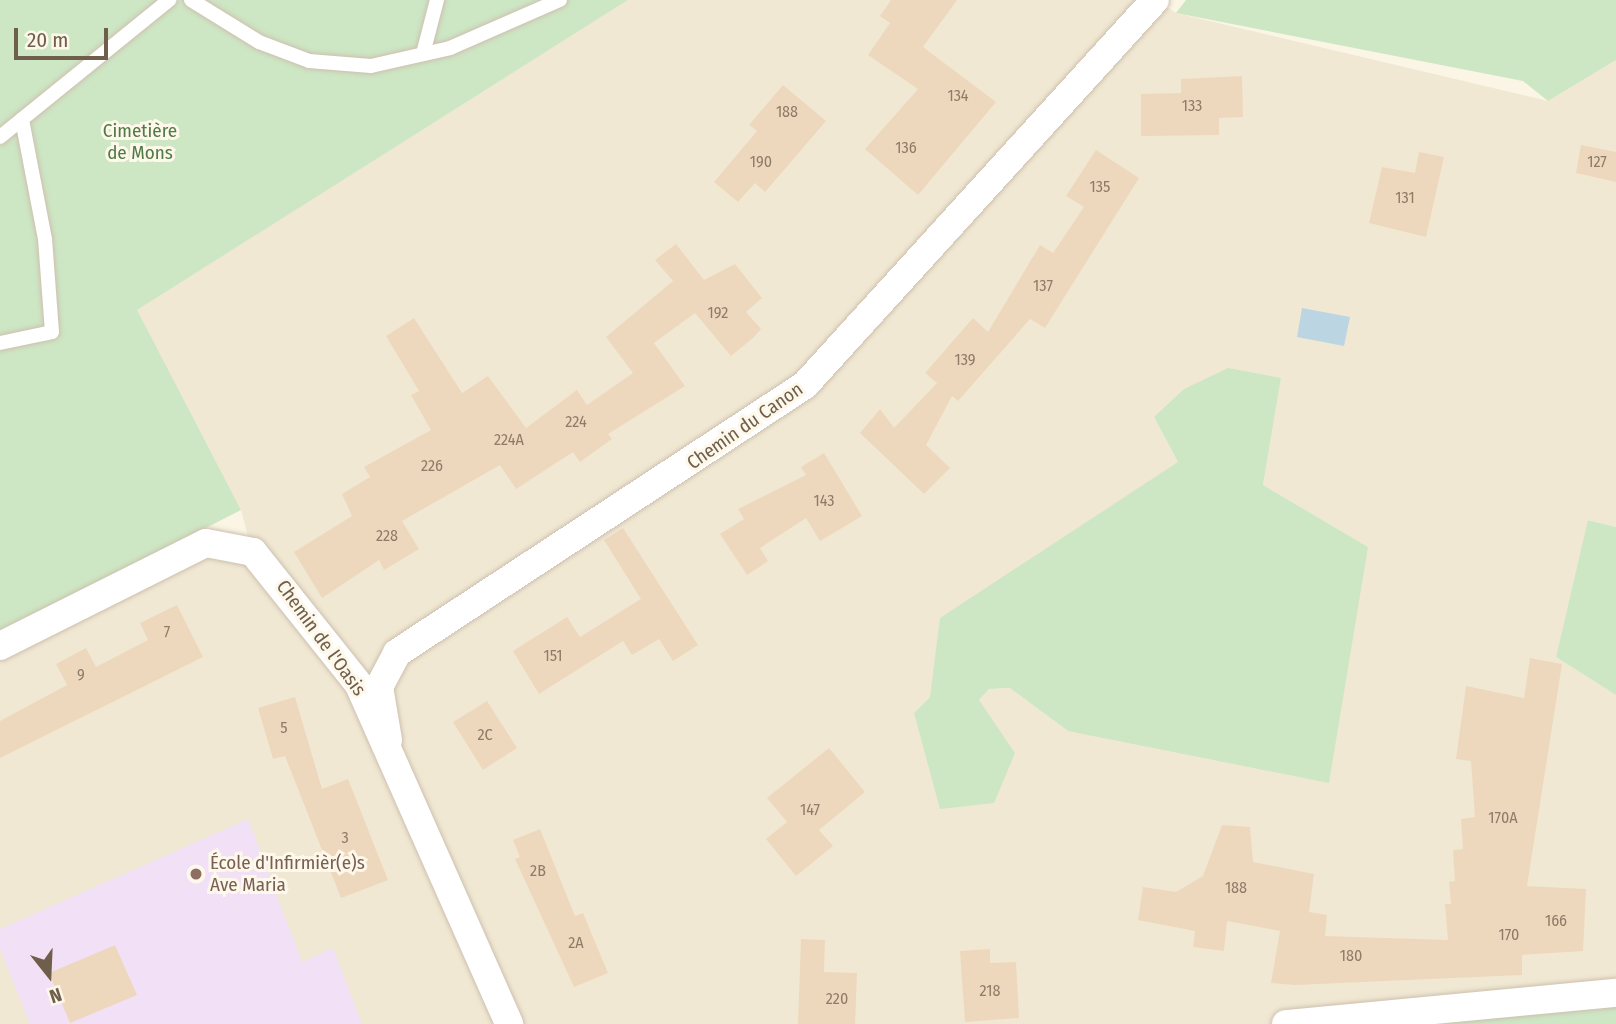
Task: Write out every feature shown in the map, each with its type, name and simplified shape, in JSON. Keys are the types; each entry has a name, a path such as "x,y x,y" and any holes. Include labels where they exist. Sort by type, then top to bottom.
{"street":[{"name":"Chemin du Canon","path":"388,740 379,687 397,653 805,385 1155,0"},
{"name":"Chemin de l'Oasis","path":"0,646 185,551 206,543 234,544 269,568 359,685 388,740 509,1024"},
{"path":"1286,1024 1616,993"}],"lane":[{"path":"0,136 169,0"},
{"path":"191,0 259,42 309,61 371,66 423,54 561,0"},
{"path":"423,54 437,0"},
{"path":"0,343 52,332 45,239 22,120"}],"shaded area":[{"path":"628,0 1156,0 1176,13 1548,101 1616,60 1616,527 1589,520 1556,657 1616,695 1616,993 1286,1024 0,1024 0,646 185,551 252,551 241,510 136,310","holes":["1281,378 1263,485 1368,547 1068,731 1010,688 989,689 979,700 983,713 1015,753 914,713 930,697 937,667 1178,462 1154,417"]},
{"name":"École d'Infirmièr(e)s Ave Maria","path":"248,819 302,962 333,948 362,1024 30,1024 0,949 0,929"}],"green space":[{"name":"Cimetière de Mons","path":"0,0 628,0 137,310 241,510 0,633"},
{"path":"1186,0 1616,0 1616,60 1548,101 1523,81 1176,13"},
{"path":"1228,368 1281,378 1263,485 1368,547 1329,783 1068,731 1010,688 989,689 979,700 1015,753 994,803 940,809 914,713 930,697 940,618 1178,462 1154,417 1184,389"},
{"path":"1588,520 1616,527 1616,695 1556,657"},
{"path":"1616,993 1616,1024 1286,1024"}],"water":[{"path":"1302,308 1350,317 1344,346 1297,337"}],"building":[{"path":"891,0 957,0 923,47 996,102 918,195 865,149 918,89 868,55 890,23 880,16"},
{"path":"1242,76 1243,117 1219,118 1219,135 1141,136 1141,94 1181,93 1181,79"},
{"path":"783,85 826,121 765,192 755,183 738,202 714,182 757,131 749,125"},
{"path":"1581,145 1616,152 1616,182 1576,173"},
{"path":"1096,150 1139,178 1045,328 1030,319 958,401 952,396 926,445 950,468 924,494 860,433 880,409 894,428 937,383 925,373 973,318 988,332 1040,245 1053,253 1084,207 1066,196"},
{"path":"1419,152 1444,157 1426,237 1369,223 1382,167 1415,173"},
{"path":"676,244 704,280 735,264 762,298 746,312 761,329 754,337 731,356 695,313 654,343 685,386 608,434 612,439 580,462 573,452 516,489 500,465 402,521 419,549 384,570 379,560 322,598 294,552 352,516 342,494 370,477 364,467 431,430 411,395 419,391 386,336 414,318 462,393 488,376 526,428 577,390 587,405 633,373 606,337 673,281 655,260"},
{"path":"824,453 862,516 820,541 806,518 760,548 768,561 747,575 720,534 744,519 738,509 806,475 801,467"},
{"path":"623,528 698,645 673,661 659,639 632,655 623,641 539,694 513,651 567,617 580,637 641,599 604,540"},
{"path":"177,605 203,657 0,758 0,721 67,685 56,664 86,648 96,667 148,640 140,623"},
{"path":"1530,658 1562,664 1527,886 1586,889 1583,951 1522,955 1522,975 1295,985 1271,983 1280,931 1227,921 1224,951 1193,947 1195,931 1138,920 1143,887 1176,892 1203,876 1222,825 1250,827 1253,862 1314,874 1309,912 1327,915 1325,936 1448,940 1445,904 1451,904 1449,882 1455,881 1453,850 1463,849 1461,819 1475,817 1471,761 1456,759 1466,686 1524,698"},
{"path":"295,697 322,789 348,779 388,880 341,898 285,756 273,759 258,708"},
{"path":"487,701 517,748 483,770 453,722"},
{"path":"829,748 865,792 819,830 833,846 796,876 766,839 787,822 767,798"},
{"path":"540,829 575,916 583,913 608,973 574,987 515,859 520,857 513,840"},
{"path":"801,939 825,940 824,972 857,973 855,1024 798,1024"},
{"path":"115,945 137,995 70,1023 49,973"},
{"path":"990,949 990,963 1016,962 1019,1018 965,1022 960,951"}],"place":[{"name":"École d'Infirmièr(e)s Ave Maria","path":"196,874"}]}
